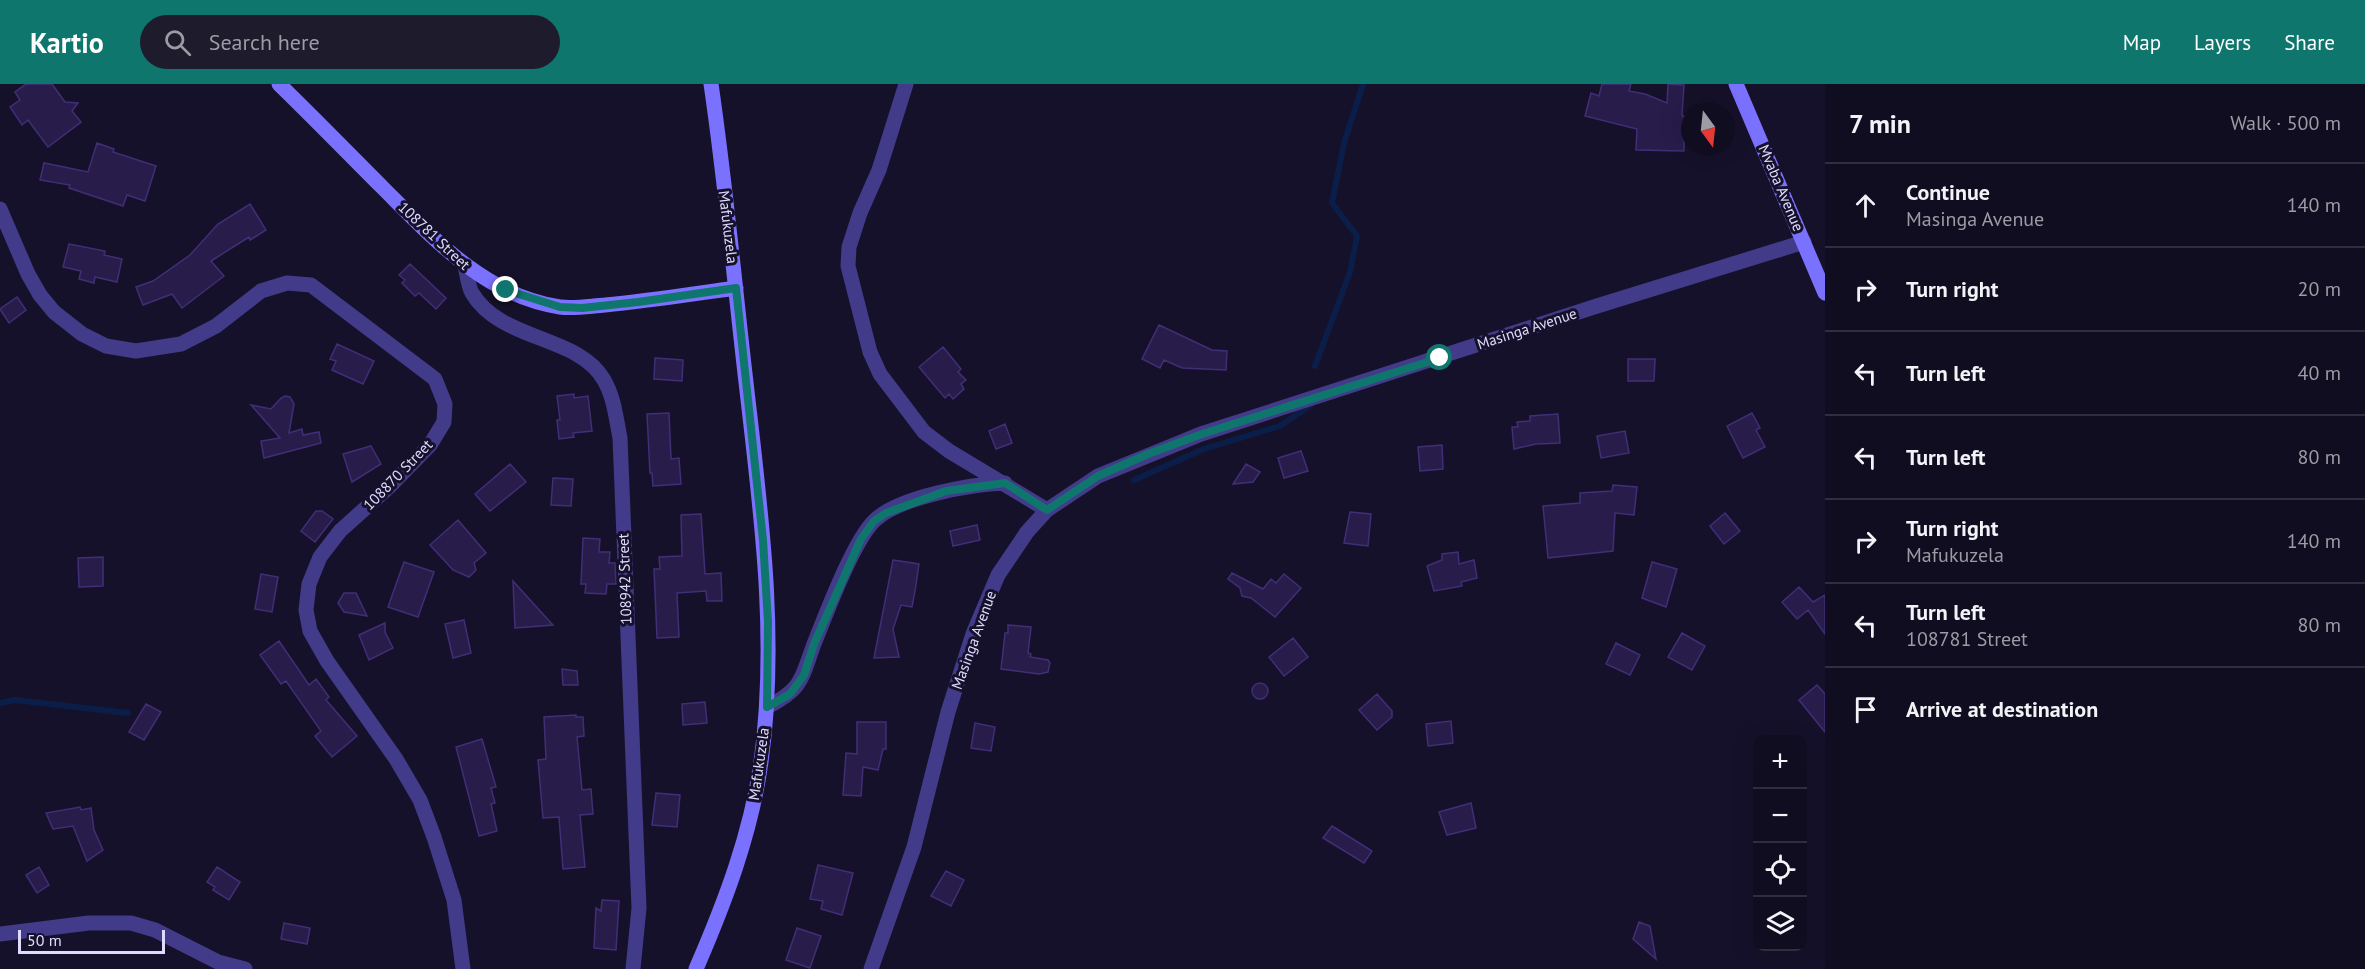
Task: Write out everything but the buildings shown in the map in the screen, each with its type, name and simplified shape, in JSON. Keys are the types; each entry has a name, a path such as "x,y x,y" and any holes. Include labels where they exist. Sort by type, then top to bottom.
{"main road":[{"name":"108781 Street","path":"279,84 411,216 465,266 506,290 560,307 582,308 736,288"},
{"name":"Mafukuzela","path":"696,969 722,910 750,819 761,762 767,707 768,622 763,540 711,84"},
{"name":"Mvaba Avenue","path":"1736,84 1825,293"}],"street":[{"path":"906,84 879,170 860,213 849,247 848,266 870,352 880,374 924,432 949,451 1047,510"},
{"name":"108870 Street","path":"0,209 28,274 40,295 54,312 72,327 106,346 136,351 180,344 216,326 261,291 287,283 311,285 435,379 445,404 444,422 430,445 389,487 340,531 320,557 309,584 306,610 310,631 327,661 396,759 420,800 454,900 463,969"},
{"name":"Masinga Avenue","path":"871,969 914,847 948,712 973,634 998,575 1027,532 1047,510 1098,476 1202,434 1597,306 1804,242"},
{"name":"108942 Street","path":"465,266 471,292 499,321 587,361 604,379 612,400 620,438 639,908 633,969"},
{"path":"767,707 790,694 804,675 814,644 843,578 861,539 874,521 902,505 946,491 1005,483"},
{"path":"0,934 88,922 131,923 155,930 218,962 245,969"}],"waterway":[{"path":"1315,366 1350,272 1357,236 1332,203 1344,143 1363,84"},
{"path":"1134,480 1204,449 1280,426 1311,405"},
{"path":"0,703 15,700 128,713"}],"route":[{"path":"506,290 560,307 582,308 736,288 763,540 768,622 767,707 790,694 797,687 861,539 874,521 886,513 902,505 946,491 976,485 1005,483 1047,510 1098,476 1148,454 1202,434 1440,358"}]}
